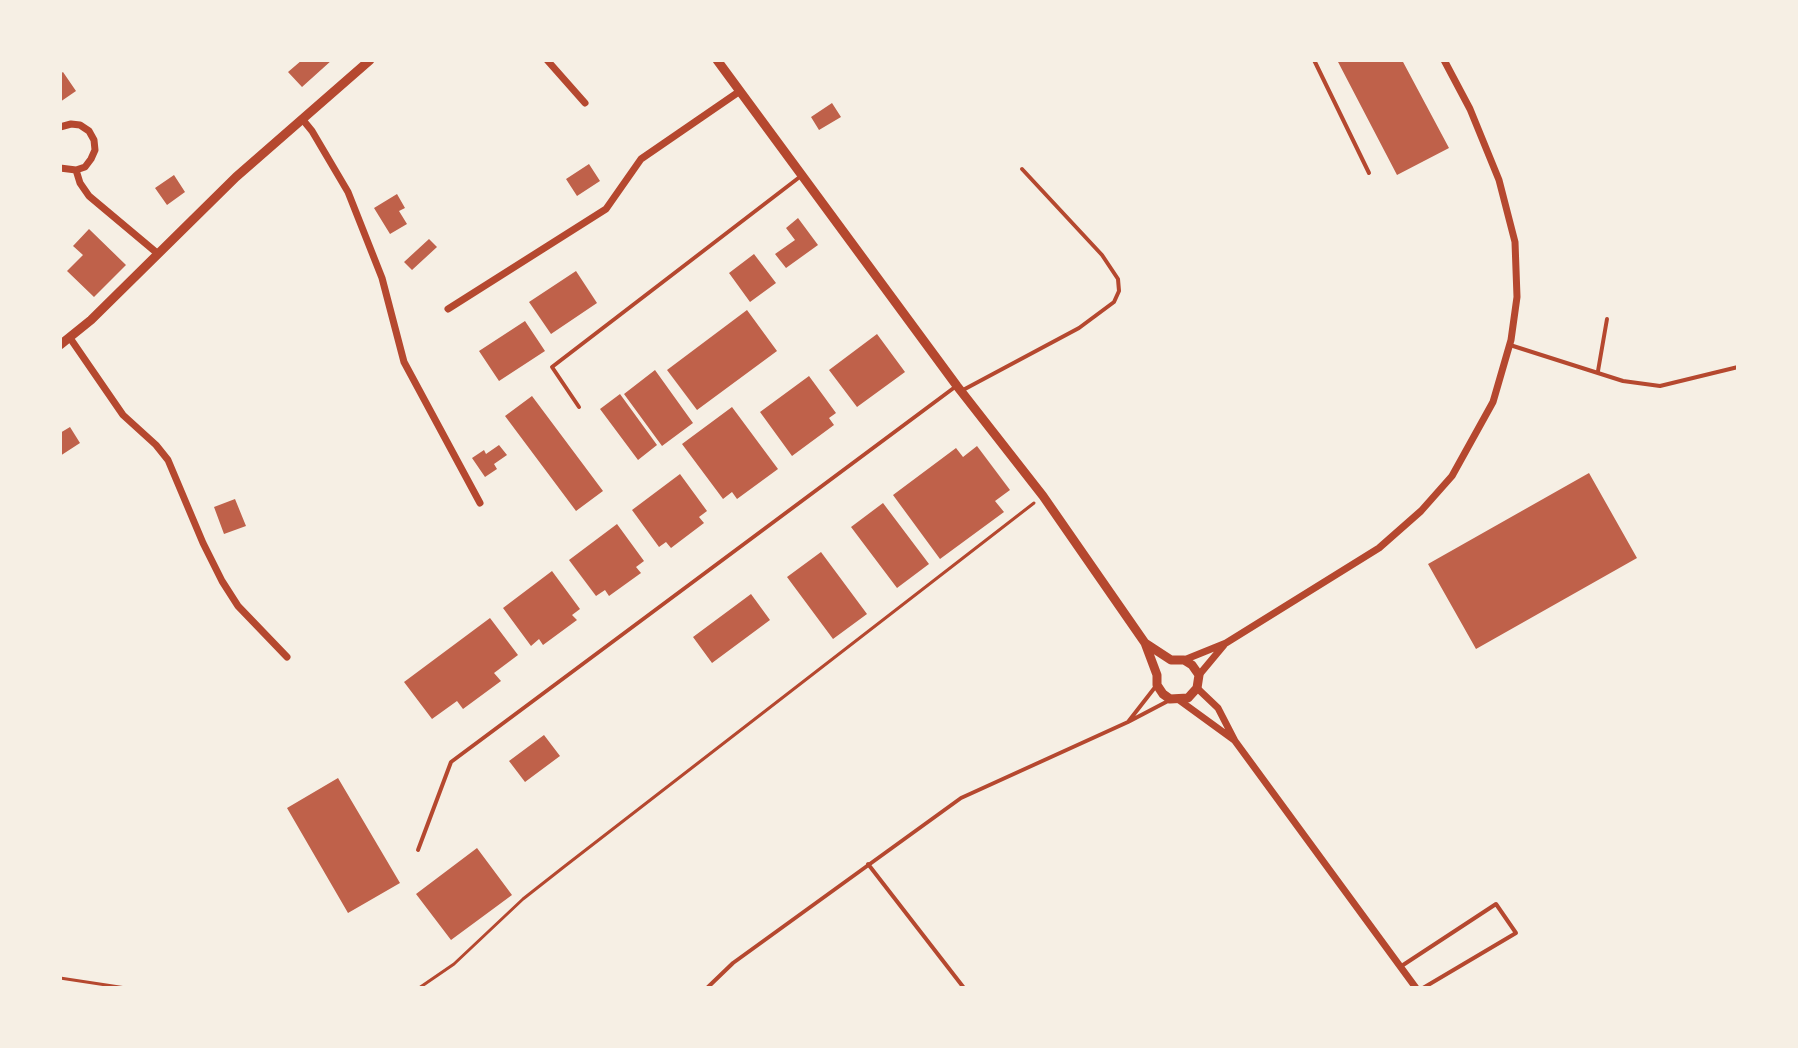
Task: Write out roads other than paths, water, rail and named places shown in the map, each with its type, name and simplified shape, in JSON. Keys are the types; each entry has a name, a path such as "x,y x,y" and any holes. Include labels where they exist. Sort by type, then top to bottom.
{"street":[{"path":"60,345 120,292 236,177 370,60"},
{"path":"547,60 585,103"},
{"path":"717,60 959,389 1043,496 1145,643 1157,680 1174,700 1235,741"},
{"path":"1145,643 1171,660 1184,660 1226,643 1379,548 1421,511 1452,476 1473,442 1493,402 1510,345 1517,297 1515,242 1499,180 1470,109 1444,60"},
{"path":"448,309 606,209 641,159 740,91"},
{"path":"303,120 348,192 382,278 404,362 480,503"},
{"path":"60,127 80,125 89,131 95,150 91,159 76,170 60,168"},
{"path":"76,170 89,196 157,253"},
{"path":"70,338 123,415 168,460 222,581 238,606 287,657"},
{"path":"1174,700 1188,698 1197,688 1199,675 1226,643"},
{"path":"1157,680 1163,666 1171,660"},
{"path":"1184,660 1199,675"},
{"path":"1197,688 1218,708 1235,741 1416,988"}],"lane":[{"path":"1314,60 1369,173"},
{"path":"418,850 451,762 959,389 1079,328 1114,302 1119,291 1118,279 1102,255 1022,169"},
{"path":"579,407 552,367 802,175"},
{"path":"1597,373 1607,319"},
{"path":"1510,345 1623,381 1660,386 1738,367"},
{"path":"1128,722 1157,680"},
{"path":"707,988 733,963 961,798 1174,700"},
{"path":"868,864 964,988"},
{"path":"1400,967 1496,904 1516,933 1423,988"}]}
